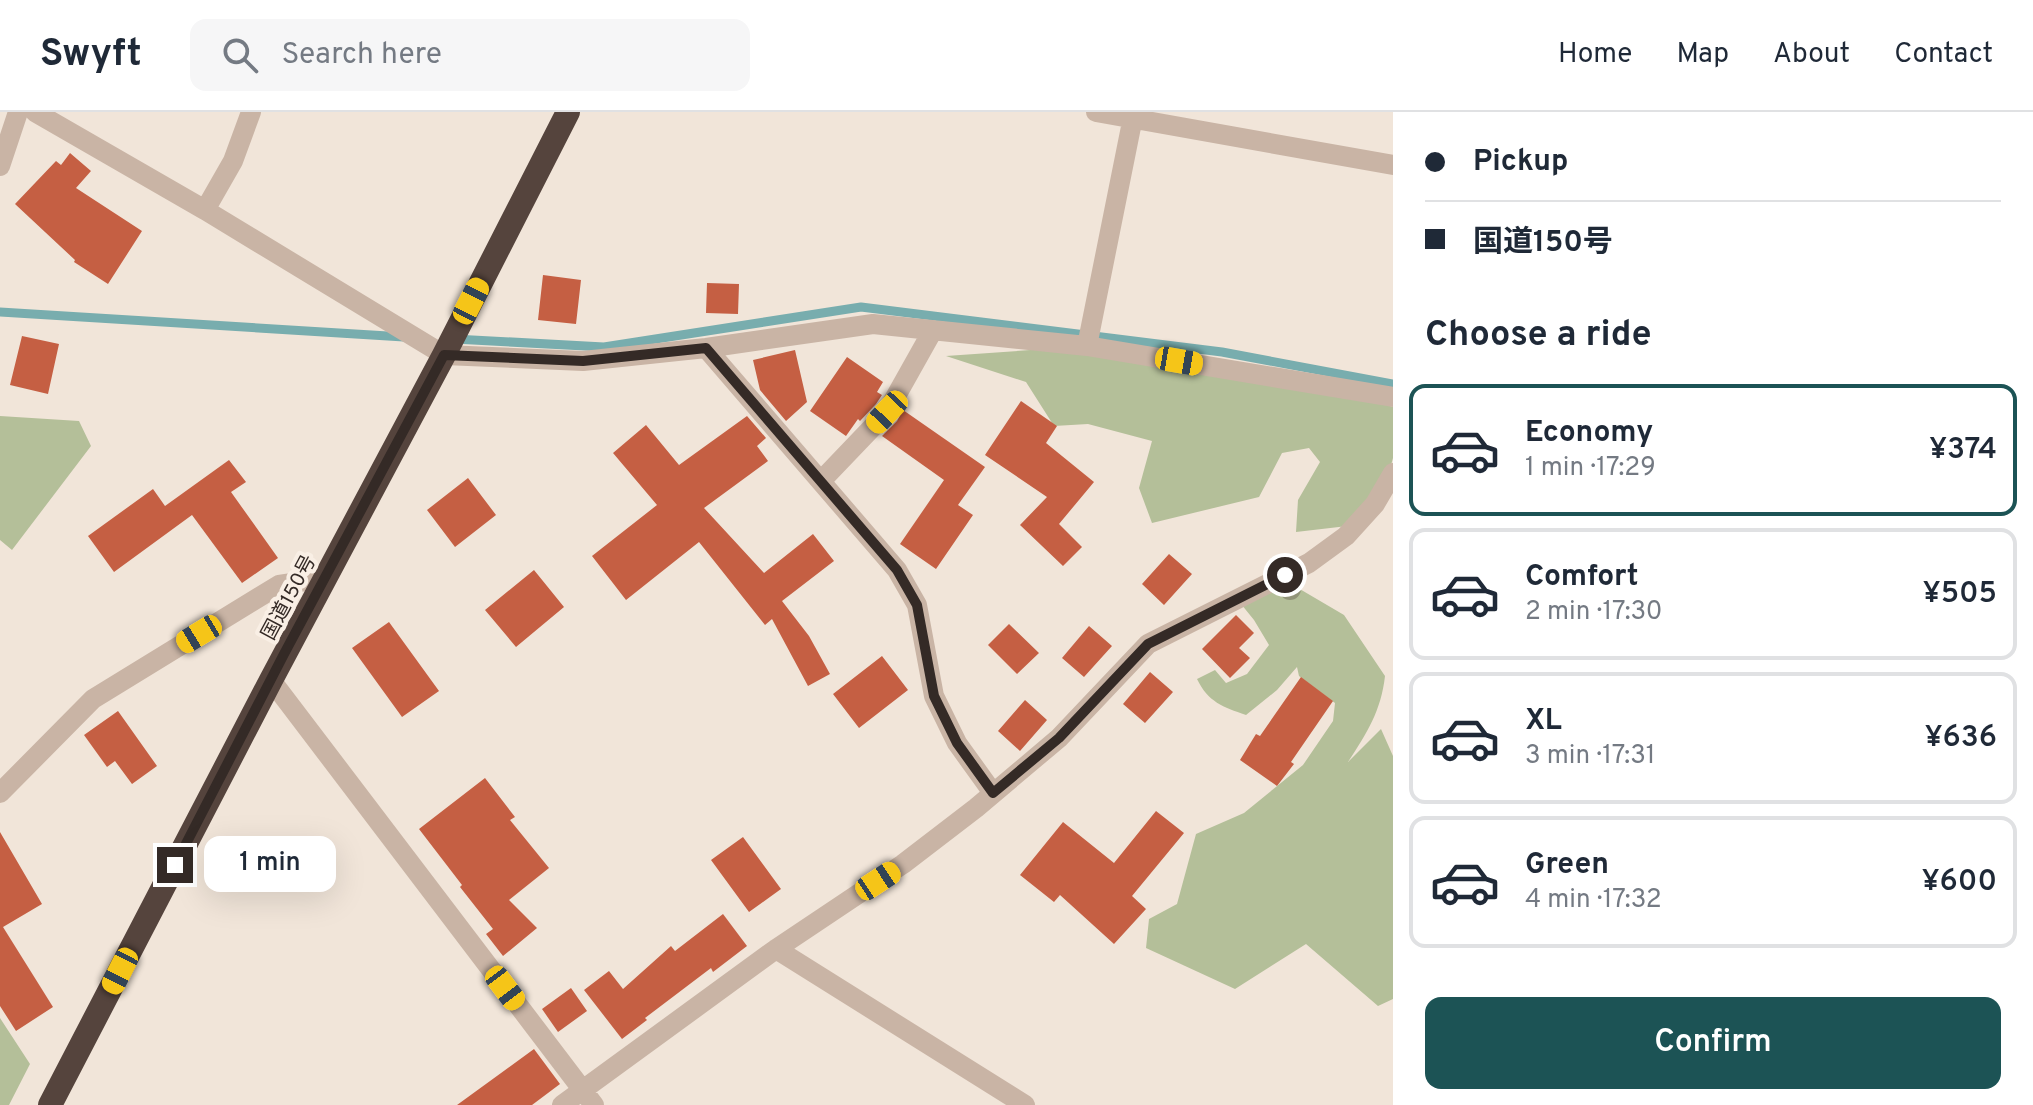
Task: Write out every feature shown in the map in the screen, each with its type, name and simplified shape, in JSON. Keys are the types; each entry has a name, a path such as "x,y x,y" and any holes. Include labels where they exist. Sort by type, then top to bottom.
{"highway":[{"name":"国道150号","path":"50,1105 444,355 568,112"}],"street":[{"path":"0,166 18,112"},
{"path":"35,112 205,210 444,355 583,361 706,348 873,324 1087,346 1393,397"},
{"path":"205,210 233,161 251,112"},
{"path":"1096,112 1133,115 1393,165"},
{"path":"1087,346 1133,115"},
{"path":"821,481 887,412 933,330"},
{"path":"706,348 897,570 917,605 934,696 957,743 993,793"},
{"path":"562,1105 588,1097 776,949 903,864 1059,738 1148,644 1309,563 1346,536 1375,504 1393,473"},
{"path":"0,793 93,699 279,585 325,578"},
{"path":"271,680 588,1097"},
{"path":"776,949 1025,1105"}],"green space":[{"path":"1087,346 1339,388 1393,407 1393,458 1385,487 1356,525 1296,532 1298,500 1320,462 1309,448 1282,453 1259,497 1152,523 1139,488 1152,441 1088,424 1054,426 1026,382 946,356"},
{"path":"0,416 79,421 91,446 12,550 0,540"},
{"path":"1298,588 1344,615 1385,676 1372,721 1348,762 1381,729 1393,756 1393,999 1378,1006 1306,944 1235,989 1146,948 1149,919 1177,904 1196,834 1244,813 1303,765 1333,721 1335,703 1299,676 1297,667 1277,690 1246,715 1217,703 1197,679 1215,670 1226,683 1247,674 1269,645 1237,599"},
{"path":"0,1018 30,1064 9,1105 0,1105"}],"building":[{"path":"70,153 91,171 76,188 142,231 108,284 74,262 15,204 56,161 61,165"},
{"path":"543,275 581,280 576,324 538,320"},
{"path":"707,283 739,284 738,314 706,313"},
{"path":"22,336 59,344 48,394 10,385"},
{"path":"795,350 807,402 786,421 760,390 753,360"},
{"path":"847,357 883,382 877,392 882,395 876,404 860,421 858,419 846,436 810,411"},
{"path":"1021,401 1057,426 1046,443 1094,482 1059,524 1082,547 1063,566 1020,525 1047,497 985,455"},
{"path":"903,410 985,467 958,505 973,515 936,569 900,544 944,480 882,436"},
{"path":"747,416 766,438 757,446 768,461 704,508 764,573 813,534 834,561 782,601 809,636 830,674 808,686 772,619 765,625 699,542 626,600 592,556 657,505 613,453 646,425 679,465"},
{"path":"229,460 246,482 231,492 278,558 242,583 192,515 114,572 88,536 153,489 165,506"},
{"path":"468,478 496,515 455,547 427,510"},
{"path":"1169,554 1192,574 1164,605 1142,584"},
{"path":"534,570 564,607 516,647 485,610"},
{"path":"1236,615 1254,633 1239,648 1250,658 1230,678 1202,649"},
{"path":"389,622 439,691 402,717 352,648"},
{"path":"1009,624 1039,653 1017,674 988,645"},
{"path":"1089,626 1112,646 1084,677 1062,658"},
{"path":"882,656 908,690 859,728 833,694"},
{"path":"1150,672 1173,692 1145,723 1123,704"},
{"path":"1301,677 1333,701 1277,786 1240,760 1256,734 1260,736"},
{"path":"1025,700 1047,720 1020,751 998,731"},
{"path":"118,711 157,766 132,784 115,761 107,767 84,735"},
{"path":"485,778 515,817 510,820 549,868 509,900 537,928 503,956 486,934 493,929 419,829"},
{"path":"1156,811 1184,833 1132,896 1146,909 1114,944 1060,895 1054,902 1020,875 1063,822 1114,863"},
{"path":"0,832 42,904 3,927 53,1007 16,1031 0,1006"},
{"path":"743,837 781,889 749,912 711,860"},
{"path":"723,914 747,946 713,972 711,968 622,1039 584,990 609,971 623,989 671,946 675,951"},
{"path":"571,988 587,1011 558,1032 542,1009"},
{"path":"534,1049 560,1084 532,1105 457,1105"}],"waterway":[{"path":"454,339 604,347 861,307 1222,352 1393,384"},
{"path":"0,312 404,337"}],"route":[{"path":"175,865 444,355 583,361 706,348 897,570 917,605 934,696 957,743 993,793 1059,738 1148,644 1285,575"}]}
